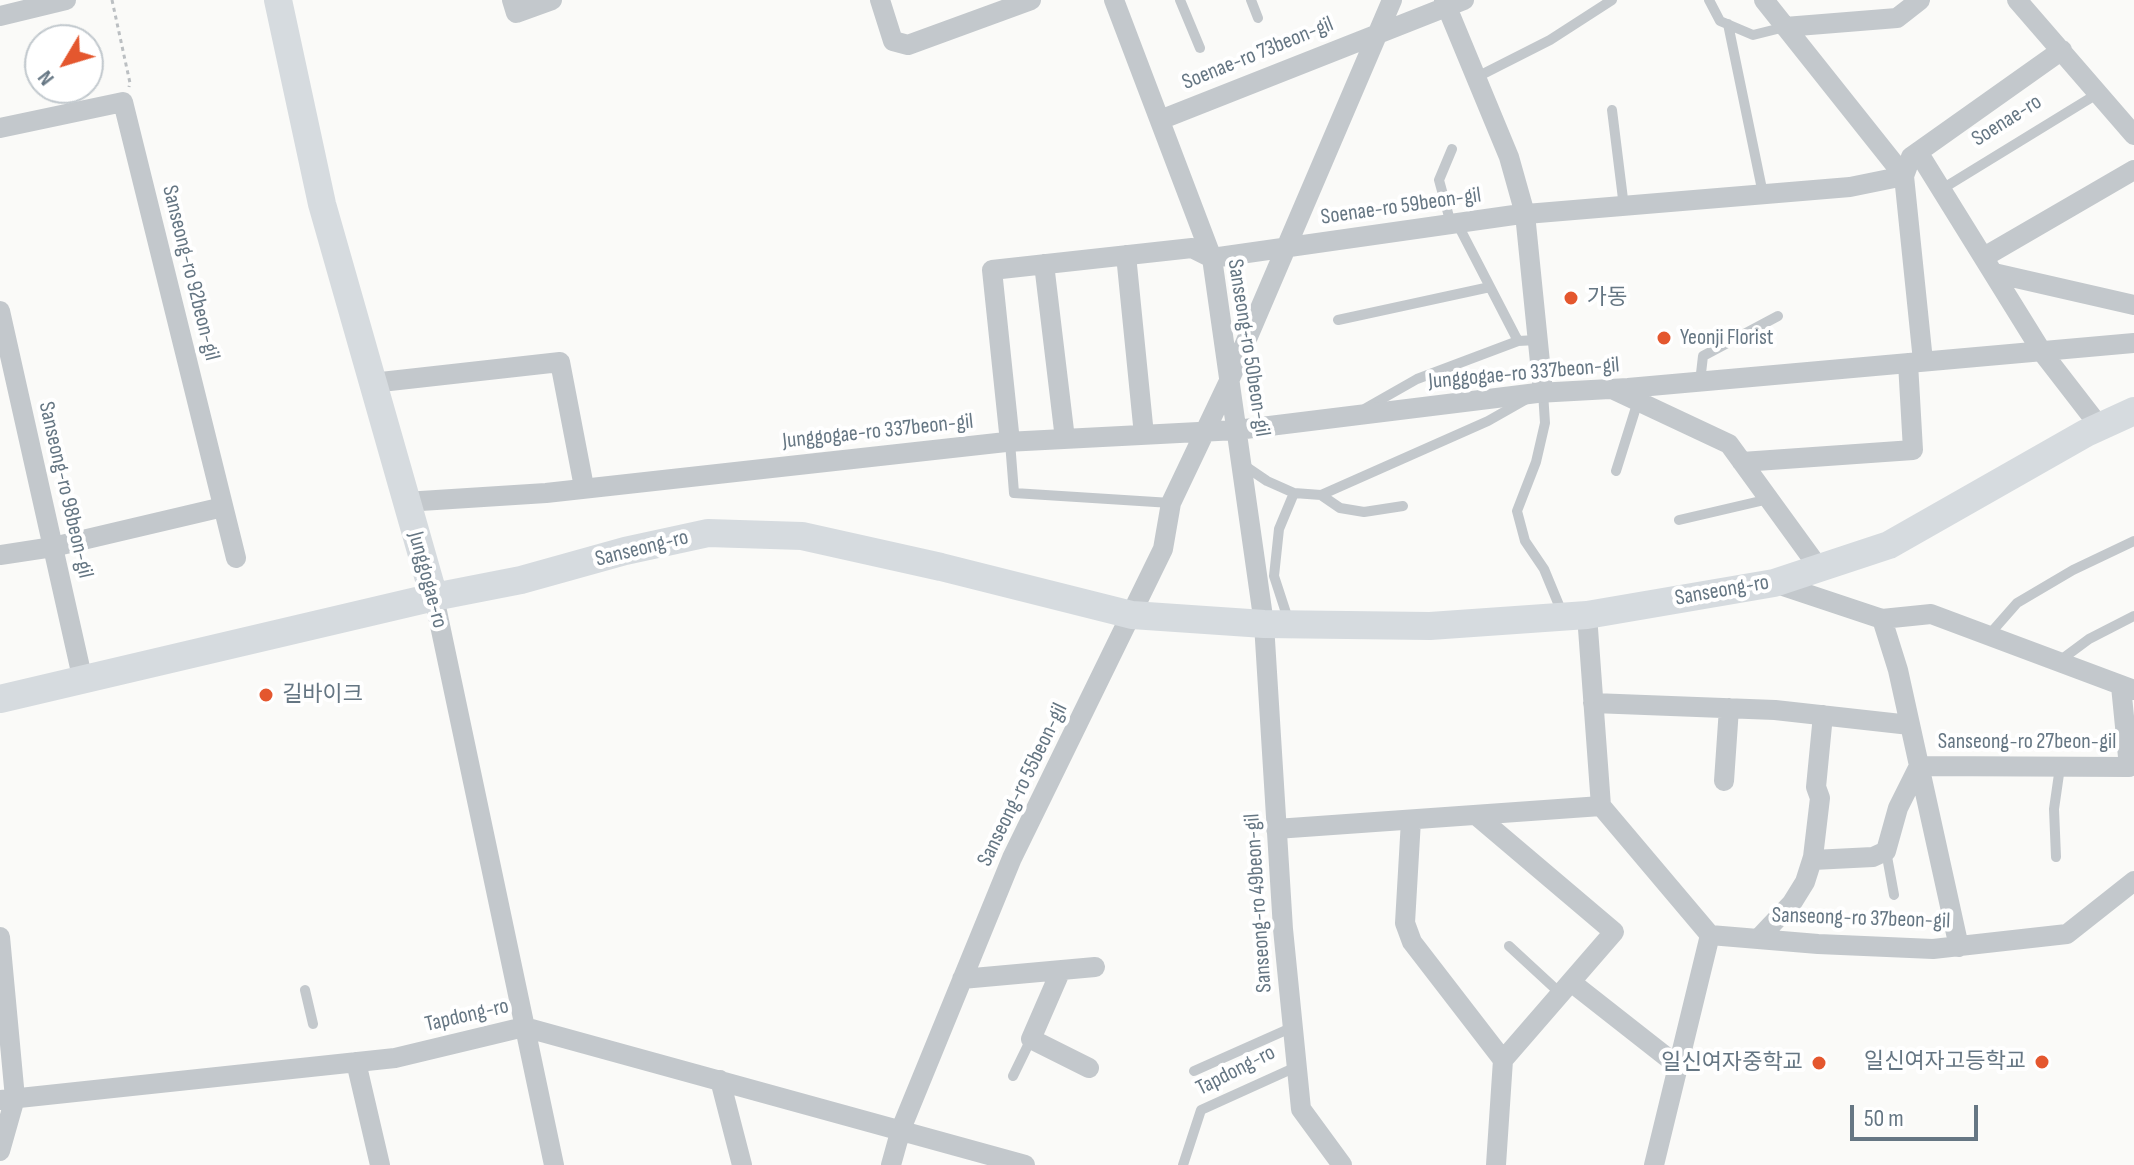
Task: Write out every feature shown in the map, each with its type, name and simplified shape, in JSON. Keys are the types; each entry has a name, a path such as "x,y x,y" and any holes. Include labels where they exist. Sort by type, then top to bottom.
{"street":[{"path":"0,16 66,0"},
{"name":"Junggogae-ro","path":"278,0 322,204 434,597 554,1165"},
{"path":"514,7 552,0"},
{"path":"880,0 893,41 908,45 1031,0"},
{"name":"Sanseong-ro 50beon-gil","path":"1114,0 1212,258 1241,463 1277,624"},
{"name":"Soenae-ro 59beon-gil","path":"1171,503 1229,381 1392,0"},
{"path":"1764,0 1904,176"},
{"path":"1785,27 1897,18 1920,0"},
{"path":"2017,0 2134,135"},
{"path":"1451,2 1475,78 1509,157 1525,214 1528,341 1540,392"},
{"name":"Soenae-ro 73beon-gil","path":"1160,120 1451,2"},
{"path":"1742,462 1913,450 1916,362 1904,176 1911,157 2062,50"},
{"path":"0,128 123,102"},
{"name":"Sanseong-ro 92beon-gil","path":"123,102 236,558"},
{"path":"1918,152 2042,352 2121,419"},
{"path":"1989,265 2134,170"},
{"name":"Soenae-ro 59beon-gil","path":"1010,442 992,270 1192,248 1212,258 1525,214 1850,187 1904,176"},
{"path":"1126,255 1144,435"},
{"path":"1044,264 1065,439"},
{"path":"1989,265 2134,305"},
{"name":"Sanseong-ro 98beon-gil","path":"0,311 83,681"},
{"name":"Junggogae-ro 337beon-gil","path":"405,502 546,493 1010,442 1237,430 1540,392 1700,382 2134,343"},
{"path":"372,383 560,362 584,487"},
{"path":"1613,389 1729,444 1819,568"},
{"name":"Sanseong-ro","path":"0,699 434,597 521,580 625,551 694,536 724,533 802,536 1132,615 1277,624 1430,626 1575,616 1774,583 1889,545 2121,419"},
{"name":"Sanseong-ro 55beon-gil","path":"891,1165 901,1129 1012,858 1163,549 1171,503"},
{"path":"0,555 53,547 223,507"},
{"path":"1774,583 1882,619 1931,614 2127,688 2132,768"},
{"path":"1575,616 1593,703 1601,806 1710,935 1654,1165"},
{"name":"Sanseong-ro 27beon-gil","path":"1882,619 1898,670 1959,947"},
{"name":"Sanseong-ro 49beon-gil","path":"1277,624 1276,829 1301,1109 1342,1165"},
{"path":"1593,703 1729,708 1724,781"},
{"name":"Sanseong-ro 27beon-gil","path":"1729,708 1910,725"},
{"name":"Sanseong-ro 37beon-gil","path":"1758,939 1792,903 1805,882 1813,860 1820,798 1816,787 1823,715"},
{"name":"Sanseong-ro 27beon-gil","path":"1919,766 2132,768"},
{"name":"Sanseong-ro 27beon-gil","path":"1886,851 1898,808 1919,766"},
{"path":"1276,829 1601,806"},
{"path":"1476,815 1614,932 1503,1060 1496,1165"},
{"path":"1411,820 1405,923 1412,942 1503,1060"},
{"path":"1813,860 1873,857 1886,851"},
{"name":"Sanseong-ro 37beon-gil","path":"1710,935 1933,949 2067,934 2134,881"},
{"path":"0,937 8,1099 0,1151"},
{"path":"962,979 1095,967"},
{"path":"1061,970 1031,1039 1086,1075"},
{"path":"1566,988 1678,1066"},
{"name":"Tapdong-ro","path":"8,1099 395,1058 524,1027 1025,1165"},
{"path":"356,1062 380,1165"},
{"path":"720,1080 742,1165"}],"lane":[{"path":"1180,0 1200,48"},
{"path":"1251,0 1258,18"},
{"path":"1475,78 1550,40 1612,0"},
{"path":"1709,0 1720,21 1753,35 1785,27"},
{"path":"1728,24 1763,194"},
{"name":"Soenae-ro","path":"1942,189 2097,94"},
{"path":"1612,110 1624,207"},
{"path":"1452,149 1439,180 1454,224 1490,287 1528,341"},
{"path":"1338,320 1490,287"},
{"path":"1700,382 1703,356 1778,316"},
{"name":"Junggogae-ro 337beon-gil","path":"1353,416 1417,379 1528,341"},
{"path":"1241,463 1267,481 1294,493 1321,495 1488,421 1540,392 1545,423 1536,462 1517,511 1525,541 1575,616"},
{"path":"1616,471 1638,401"},
{"path":"1010,442 1014,493 1171,503"},
{"path":"1277,624 1274,576 1279,529 1294,493"},
{"path":"1321,495 1340,508 1364,512 1403,506"},
{"path":"1679,520 1769,499"},
{"path":"1988,636 2017,603 2073,570 2134,541"},
{"path":"2058,662 2089,639 2134,616"},
{"path":"2056,857 2054,809 2060,767"},
{"path":"1886,851 1894,895"},
{"path":"1509,946 1566,988"},
{"path":"305,990 313,1024"},
{"path":"1194,1071 1293,1027"},
{"path":"1013,1076 1031,1039"},
{"name":"Tapdong-ro","path":"1183,1165 1201,1110 1297,1067"}],"path":[{"path":"112,0 130,83 123,102"}],"place":[{"name":"가동","path":"1571,298"},
{"name":"Yeonji Florist","path":"1664,338"},
{"name":"길바이크","path":"266,695"},
{"name":"일신여자고등학교","path":"2042,1062"},
{"name":"일신여자중학교","path":"1819,1063"}]}
